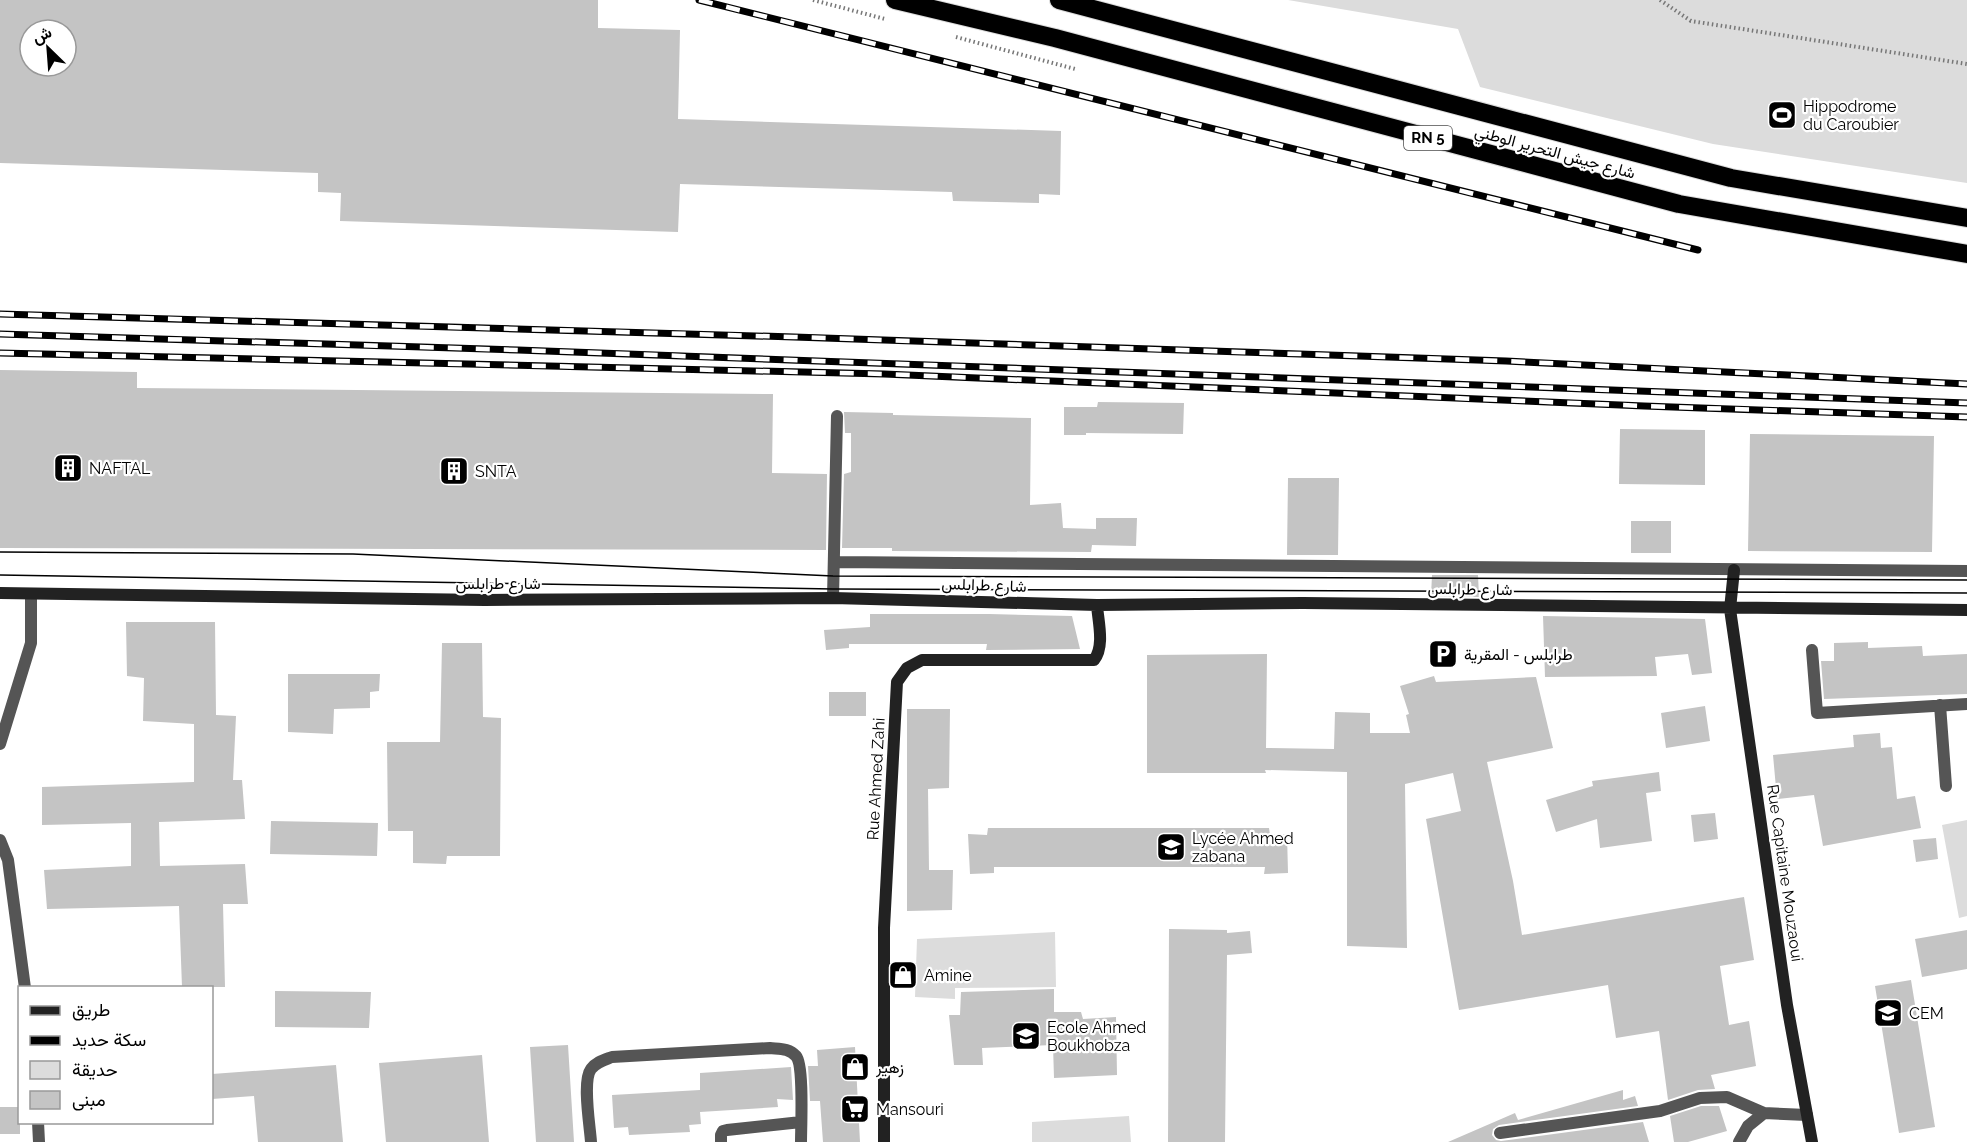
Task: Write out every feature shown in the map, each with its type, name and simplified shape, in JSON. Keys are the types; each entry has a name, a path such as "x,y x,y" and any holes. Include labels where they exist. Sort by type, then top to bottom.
{"highway":[{"name":"شارع جيش التحرير الوطني","path":"895,0 1066,41 1679,204 1967,254"},
{"name":"شارع جيش التحرير الوطني","path":"1059,0 1731,178 1967,218"}],"main road":[{"name":"Rue Capitaine Mouzaoui","path":"1734,570 1730,609 1787,1005 1812,1142"},
{"name":"شارع طرابلس","path":"0,593 485,600 833,598 1097,605 1303,603 1967,610"},
{"name":"Rue Ahmed Zahi","path":"884,1142 884,928 897,682 907,668 922,660 1094,660 1099,654 1100,647 1097,605"}],"street":[{"path":"833,598 837,416"},
{"path":"834,562 1967,571"},
{"path":"0,744 31,643 31,594"},
{"path":"1812,650 1817,713 1967,704"},
{"path":"1940,705 1946,786"},
{"path":"0,840 8,860 25,986"},
{"path":"591,1142 587,1085 589,1071 597,1063 612,1057 770,1048 788,1049 798,1058 801,1142"},
{"path":"1500,1133 1660,1111 1700,1098 1727,1096 1764,1113 1808,1115"},
{"path":"1739,1142 1748,1126 1764,1113"},
{"path":"721,1142 723,1131 727,1130 801,1122"},
{"path":"38,1124 39,1142"}],"path":[{"path":"1660,0 1691,21 1967,64"}],"green space":[{"name":"Hippodrome du Caroubier","path":"1288,0 1967,0 1967,183 1713,144 1480,87 1458,29"},
{"path":"1967,820 1967,916 1959,918 1942,825"},
{"path":"1055,932 1056,987 955,988 955,999 915,997 917,939"},
{"path":"1129,1116 1131,1142 1032,1142 1032,1122"}],"building":[{"path":"0,0 598,0 598,28 680,30 678,119 1061,131 1060,195 1039,194 1039,203 953,201 952,192 680,184 678,232 340,221 341,193 318,192 318,173 0,163"},
{"name":"SNTA","path":"0,370 137,372 137,388 773,394 772,473 827,474 826,550 0,548"},
{"path":"1098,402 1184,403 1183,434 1086,433 1086,435 1064,435 1064,407 1097,407"},
{"path":"844,412 1031,418 1030,505 1061,503 1063,528 1096,529 1096,518 1137,518 1136,546 1092,545 1091,552 892,551 892,548 842,548 844,474 851,472 851,433 845,433"},
{"path":"1620,429 1705,430 1705,485 1619,484"},
{"path":"1750,434 1934,436 1932,552 1748,551"},
{"path":"1288,478 1339,478 1338,555 1287,555"},
{"path":"1631,521 1671,521 1671,553 1631,553"},
{"path":"1432,575 1478,575 1479,597 1431,596"},
{"path":"870,614 1072,616 1080,649 986,650 987,644 849,644 849,648 826,650 824,630 870,627"},
{"path":"1543,616 1705,619 1712,673 1692,675 1688,654 1655,657 1657,676 1545,677"},
{"path":"126,622 215,622 216,715 236,716 233,780 242,780 245,819 159,822 160,866 245,864 248,904 223,904 225,987 182,986 179,906 47,909 44,870 131,866 131,823 42,825 42,787 194,782 194,724 143,721 144,678 127,676"},
{"path":"1868,642 1868,648 1922,646 1923,656 1967,654 1967,694 1824,699 1821,661 1834,661 1834,643"},
{"path":"442,643 482,643 483,717 501,718 500,856 447,856 446,864 413,863 413,831 388,831 387,742 440,742"},
{"path":"1267,654 1266,748 1334,749 1335,712 1370,713 1370,733 1410,733 1406,715 1409,714 1400,686 1434,676 1436,682 1536,677 1553,748 1487,762 1513,881 1522,935 1744,897 1754,960 1720,966 1729,1025 1749,1021 1756,1066 1711,1075 1715,1089 1698,1090 1668,1100 1659,1031 1616,1038 1608,985 1459,1010 1426,819 1461,811 1453,773 1405,784 1407,948 1347,946 1347,772 1265,770 1266,773 1147,773 1147,655"},
{"path":"288,674 380,674 379,691 370,692 370,708 334,709 333,734 288,732"},
{"path":"829,692 866,692 866,716 829,716"},
{"path":"1705,706 1710,741 1666,748 1661,713"},
{"path":"907,709 950,709 949,788 928,789 929,870 953,870 952,910 907,911"},
{"path":"1880,733 1881,748 1892,747 1897,799 1915,796 1921,828 1823,846 1814,795 1777,799 1773,755 1854,747 1853,735"},
{"path":"1659,772 1661,791 1646,793 1652,841 1600,848 1597,819 1556,832 1546,800 1593,786 1592,781"},
{"path":"1715,813 1718,839 1694,842 1691,815"},
{"path":"271,821 378,823 377,856 270,854"},
{"path":"988,828 1269,828 1270,835 1287,834 1288,873 1264,874 1265,867 994,867 994,873 970,874 968,834 987,835"},
{"path":"1936,838 1938,859 1916,862 1913,840"},
{"path":"1169,929 1227,930 1227,933 1250,931 1252,953 1227,955 1225,1142 1168,1142"},
{"path":"1967,930 1967,969 1922,977 1915,939"},
{"path":"1911,980 1935,1127 1899,1133 1875,986"},
{"path":"1054,989 1054,1012 1081,1012 1083,1019 1116,1017 1117,1075 1054,1078 1053,1045 982,1048 983,1065 954,1065 949,1015 960,1015 961,992"},
{"path":"275,991 371,992 369,1028 275,1027"},
{"path":"568,1045 574,1142 536,1142 530,1047"},
{"path":"855,1047 860,1142 823,1142 820,1101 810,1101 808,1066 818,1066 817,1050"},
{"path":"482,1055 489,1142 386,1142 379,1063"},
{"path":"336,1065 343,1142 258,1142 254,1096 213,1099 213,1074"},
{"path":"791,1067 793,1100 777,1099 778,1107 700,1112 701,1124 689,1125 690,1132 629,1135 628,1127 614,1128 612,1095 700,1090 700,1073"},
{"path":"1623,1090 1623,1100 1635,1096 1638,1106 1499,1125 1493,1129 1492,1135 1496,1140 1501,1141 1643,1122 1649,1142 1448,1142 1515,1113 1518,1120"},
{"path":"1701,1106 1719,1106 1727,1131 1688,1142 1674,1142 1670,1116"},
{"path":"0,1107 18,1107 20,1134 0,1134"}],"tram line":[{"path":"0,552 353,554 833,576 1967,580"},
{"path":"0,575 833,589 1967,593"}],"railway":[{"path":"699,0 1698,250"},
{"path":"0,314 1506,361 1967,384"},
{"path":"0,334 518,350 1967,403"},
{"path":"0,353 884,374 1644,406 1967,417"}],"place":[{"name":"Hippodrome du Caroubier","path":"1782,115"},
{"name":"NAFTAL","path":"68,468"},
{"name":"SNTA","path":"454,471"},
{"name":"طرابلس - المقرية","path":"1443,654"},
{"name":"Lycée Ahmed zabana","path":"1171,847"},
{"name":"Amine","path":"903,975"},
{"name":"CEM","path":"1888,1013"},
{"name":"Ecole Ahmed Boukhobza","path":"1026,1036"},
{"name":"زهير","path":"855,1067"},
{"name":"Mansouri","path":"855,1109"}]}
